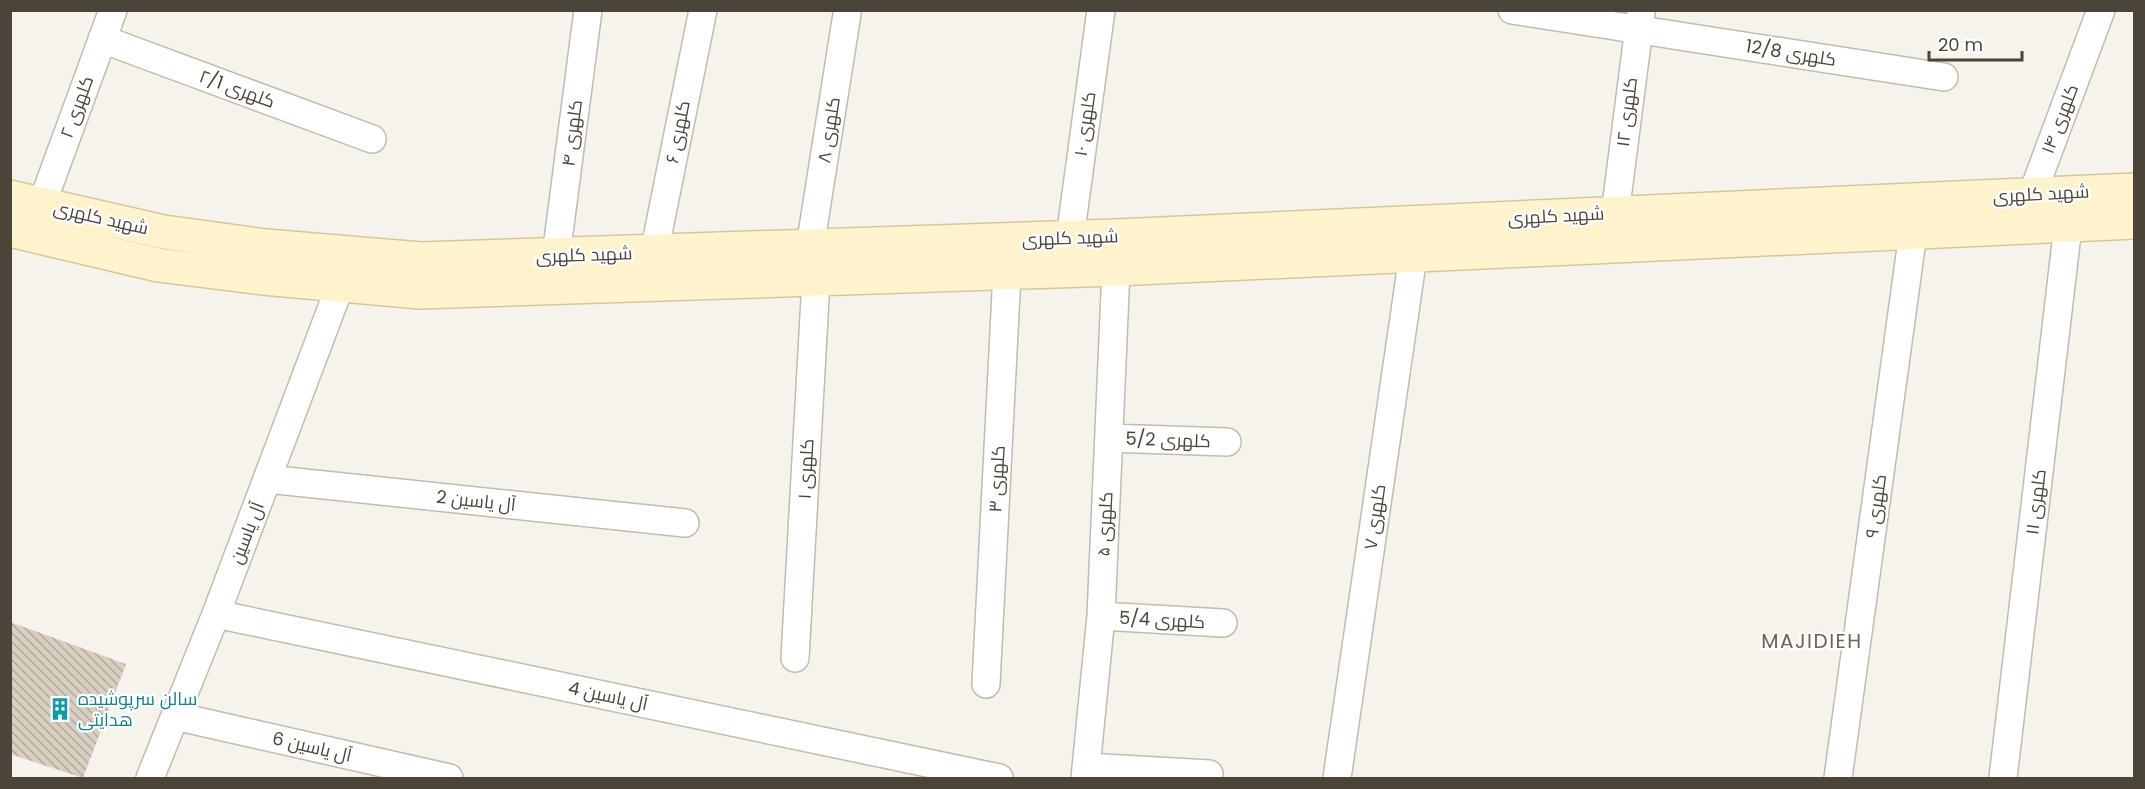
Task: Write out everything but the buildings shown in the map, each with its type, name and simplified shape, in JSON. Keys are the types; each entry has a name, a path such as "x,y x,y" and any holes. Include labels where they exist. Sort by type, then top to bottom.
{"main road":[{"name":"شهید کلهری","path":"10,196 164,232 343,253 421,259 1070,238 2134,190"},
{"name":"شهید کلهری","path":"10,230 158,265 340,286 420,292 1116,269 2134,222"},
{"path":"340,286 343,253"}],"street":[{"name":"کلهری ۲","path":"42,204 113,10"},
{"name":"کلهری ۴","path":"556,256 588,10"},
{"name":"کلهری ۶","path":"654,253 703,10"},
{"name":"کلهری ۱۰","path":"1070,238 1101,10"},
{"name":"کلهری 12/8","path":"1512,10 1639,20 1944,77"},
{"name":"کلهری ۱۴","path":"2032,195 2101,10"},
{"name":"کلهری ۸","path":"810,247 847,14"},
{"name":"کلهری ۱۲","path":"1615,213 1639,20"},
{"name":"کلهری ۲/1","path":"102,39 372,139"},
{"name":"کلهری ۱۱","path":"2003,778 2068,225"},
{"name":"کلهری ۹","path":"1838,778 1913,233"},
{"name":"کلهری ۷","path":"1337,778 1413,256"},
{"name":"کلهری ۵","path":"1085,773 1101,616 1116,269"},
{"name":"کلهری ۳","path":"986,684 1007,273"},
{"name":"کلهری ۱","path":"795,658 816,280"},
{"name":"آل یاسین","path":"150,778 216,614 340,286"},
{"name":"کلهری 5/2","path":"1109,438 1227,442"},
{"name":"آل یاسین 2","path":"267,479 685,523"},
{"name":"آل یاسین 4","path":"216,614 999,778"},
{"name":"کلهری 5/4","path":"1101,616 1222,623"},
{"name":"آل یاسین 6","path":"174,716 449,778"},
{"path":"1085,773 1209,774"}],"place":[{"name":"سالن سرپوشیده هدایتی","path":"60,709"}],"district":[{"name":"MAJIDIEH","path":"1812,641"}]}
